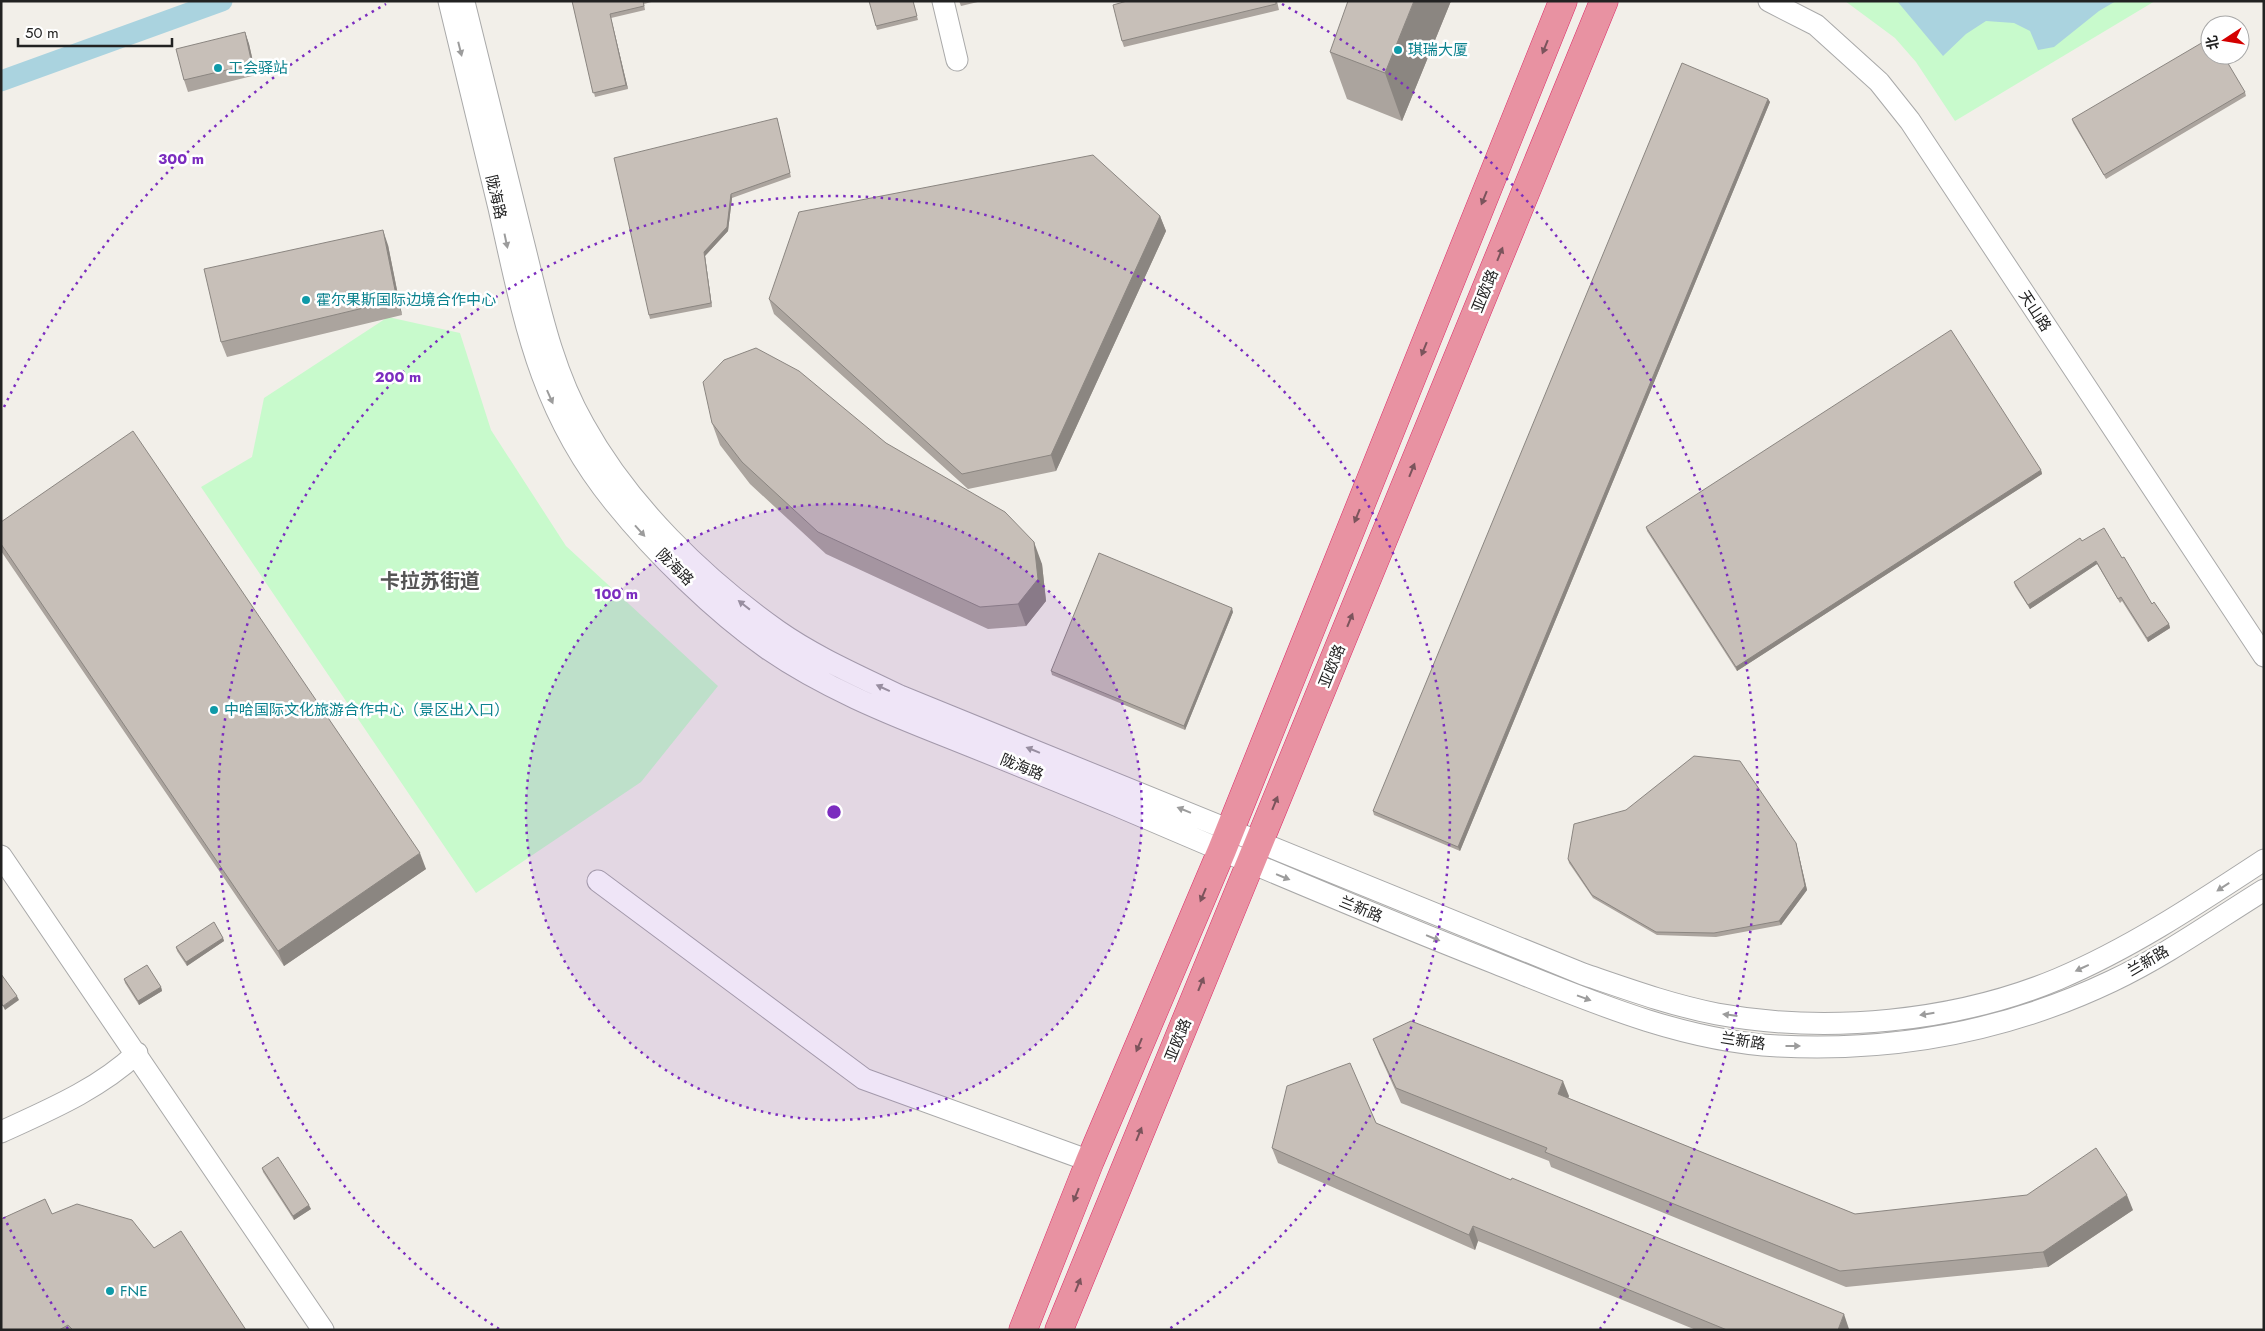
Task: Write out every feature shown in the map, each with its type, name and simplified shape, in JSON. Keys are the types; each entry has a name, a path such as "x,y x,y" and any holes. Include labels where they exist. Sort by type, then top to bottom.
{"highway":[{"path":"1023,1330 1090,1161 1226,839 1373,477 1562,1"},
{"name":"亚欧路","path":"1059,1330 1604,1"}],"street":[{"name":"陇海路","path":"448,1 521,308 540,373 568,437 614,503 675,570 768,648 831,685 890,714 1226,839"},
{"name":"陇海路","path":"464,1 539,308 560,372 582,424 629,495 725,589 779,632 840,667 908,699 1226,839"},
{"path":"942,1 957,60"},
{"name":"天山路","path":"1769,1 1816,25 1879,82 1910,122 2264,656"},
{"name":"兰新路","path":"1226,839 1571,993 1648,1021 1714,1036 1774,1046 1898,1042 1959,1034 2007,1022 2067,1001 2115,980 2156,958 2264,890"},
{"name":"兰新路","path":"1255,852 1652,997 1717,1014 1780,1021 1893,1020 1956,1010 2000,1000 2057,979 2155,930 2264,860"},
{"path":"1,856 137,1053 323,1330"},
{"path":"598,882 864,1079 1090,1161"},
{"path":"1,1132 65,1103 125,1065 137,1053"}],"green space":[{"path":"1845,1 2155,1 1955,121 1916,62 1895,38"},
{"path":"388,317 460,333 491,430 566,546 718,686 641,782 476,893 201,487 252,457 264,398"}],"water":[{"path":"1897,1 2116,1 2099,11 2054,47 2038,50 2030,31 2014,23 1986,21 1966,34 1943,56"}],"building":[{"path":"572,1 643,1 644,6 610,14 626,85 593,93"},
{"path":"869,1 913,1 917,16 876,26"},
{"path":"1127,1 1276,1 1276,4 1122,41 1113,5"},
{"path":"1348,1 1414,1 1385,73 1330,52"},
{"name":"工会驿站","path":"245,32 252,64 184,80 176,49"},
{"path":"2200,44 2200,65 2229,65 2245,92 2104,175 2072,119"},
{"path":"1682,63 1768,99 1458,847 1373,811"},
{"path":"777,118 790,173 731,194 727,227 704,252 711,303 649,315 614,158"},
{"path":"1093,155 1160,216 1051,455 962,474 769,299 799,212"},
{"name":"霍尔果斯国际边境合作中心","path":"383,230 397,300 221,342 204,269"},
{"path":"1951,330 2041,470 1736,667 1646,527"},
{"path":"756,348 799,371 886,443 1005,512 1034,542 1038,579 1018,604 980,607 818,532 742,462 712,423 703,382 724,360"},
{"name":"中哈国际文化旅游合作中心（景区出入口）","path":"133,431 420,853 278,951 1,544 1,522"},
{"path":"2104,528 2152,604 2154,602 2169,624 2147,638 2121,597 2118,599 2096,561 2028,605 2014,582 2080,538 2082,541"},
{"path":"1099,553 1232,608 1184,726 1051,671"},
{"path":"1694,756 1740,761 1796,843 1805,886 1779,921 1714,933 1656,932 1592,895 1568,859 1574,824 1626,810"},
{"path":"214,922 223,938 186,962 176,947"},
{"path":"147,965 161,987 138,1001 124,979"},
{"path":"1,974 17,996 3,1006 1,1003"},
{"path":"1411,1021 1563,1081 1558,1094 1855,1214 2027,1195 2096,1148 2127,1195 2043,1252 1840,1271 1545,1152 1547,1148 1396,1088 1373,1039"},
{"path":"1350,1063 1376,1123 1511,1180 1512,1178 1844,1314 1838,1330 1727,1330 1473,1226 1469,1235 1272,1148 1287,1086"},
{"path":"278,1157 309,1205 293,1216 262,1168"},
{"name":"FNE","path":"45,1199 52,1214 77,1204 132,1220 154,1248 181,1231 246,1330 73,1330 68,1325 59,1330 1,1330 1,1219"}],"waterway":[{"path":"1,81 222,1"}],"place":[{"name":"琪瑞大厦","path":"1398,50"},
{"name":"工会驿站","path":"218,68"},
{"name":"霍尔果斯国际边境合作中心","path":"306,300"},
{"name":"中哈国际文化旅游合作中心（景区出入口）","path":"214,710"},
{"name":"FNE","path":"110,1291"}],"district":[{"name":"卡拉苏街道","path":"430,581"}]}
